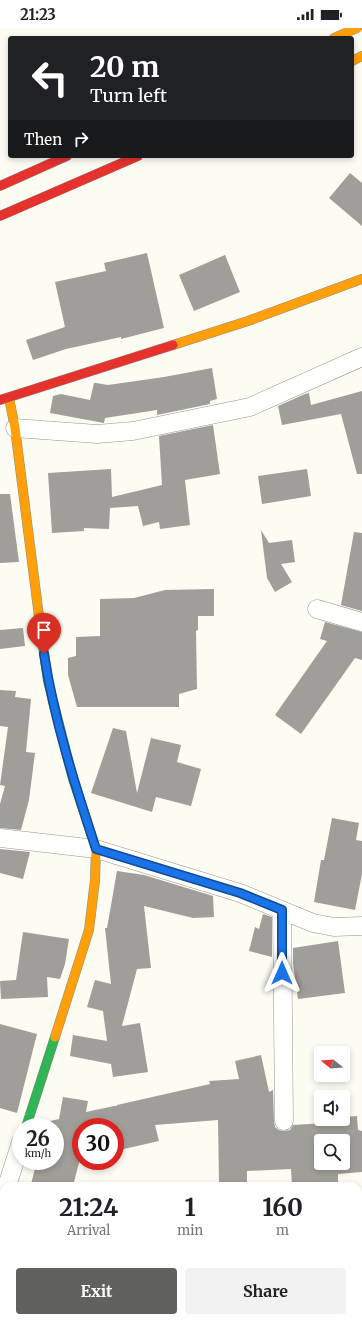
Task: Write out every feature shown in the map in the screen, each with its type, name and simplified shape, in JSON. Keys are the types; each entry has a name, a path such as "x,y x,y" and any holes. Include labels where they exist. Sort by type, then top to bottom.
{"street":[{"path":"339,36 357,28"},
{"path":"0,186 63,158"},
{"path":"0,216 133,158"},
{"path":"29,1118 89,930 95,880 96,849 73,779 48,681 34,584 15,428 4,399 248,321 362,279"},
{"path":"15,428 97,434 133,431 250,407 362,357"},
{"path":"317,609 362,622"},
{"path":"0,838 96,849 240,893 313,923 334,927 362,926"},
{"path":"282,910 284,1121"},
{"path":"8,1182 12,1170"}],"building":[{"path":"350,173 362,183 362,226 329,198"},
{"path":"147,253 164,328 121,339 121,337 66,349 33,360 26,340 65,327 55,282 106,271 104,263"},
{"path":"225,255 240,292 194,311 179,275"},
{"path":"212,368 217,399 210,401 210,404 157,415 157,410 105,418 104,423 50,413 53,396 61,394 90,400 94,383 108,385"},
{"path":"362,391 362,474 357,474 341,414 282,425 278,406 305,394 309,393 311,405"},
{"path":"213,425 220,474 185,480 190,525 160,529 159,522 143,526 138,506 110,508 109,529 84,528 84,531 52,533 48,473 111,469 112,497 162,485 159,436"},
{"path":"307,469 311,496 262,504 258,476"},
{"path":"0,494 10,494 19,562 0,563"},
{"path":"261,530 269,543 292,540 295,562 281,564 292,582 275,592 267,578"},
{"path":"354,532 362,533 362,611 341,605"},
{"path":"214,589 214,616 198,616 198,630 196,631 197,689 179,694 179,707 77,707 68,675 68,658 76,656 76,637 100,636 100,599 134,598 165,590"},
{"path":"325,622 362,632 362,660 355,658 301,734 275,715 327,641 320,639"},
{"path":"23,628 25,646 0,649 0,630"},
{"path":"0,690 16,691 15,697 31,699 26,752 35,753 29,800 21,830 0,828 0,804 5,786 0,785 8,727 0,726"},
{"path":"113,728 126,731 137,793 151,738 181,745 177,762 201,769 191,806 156,797 152,812 91,793"},
{"path":"332,818 359,823 356,840 362,841 362,874 355,910 314,902 321,860 324,860"},
{"path":"0,849 30,852 23,879 0,873"},
{"path":"117,871 144,875 213,896 214,917 193,918 144,906 151,968 137,969 122,1026 140,1023 148,1072 113,1077 111,1064 70,1056 73,1035 107,1041 103,1011 87,1007 95,980 111,984 105,928 107,928"},
{"path":"263,914 272,917 272,957 249,951 255,927 259,929"},
{"path":"23,932 69,939 65,964 60,979 47,977 48,997 1,999 0,981 16,980"},
{"path":"338,941 345,993 298,999 293,963 293,948"},
{"path":"0,1024 37,1034 17,1113 0,1108"},
{"path":"261,1055 269,1092 273,1090 275,1127 284,1131 290,1130 293,1125 314,1124 314,1126 350,1126 350,1116 357,1116 358,1130 362,1131 362,1172 338,1174 338,1182 292,1182 291,1169 247,1171 247,1182 219,1182 218,1120 155,1125 159,1141 124,1149 124,1118 72,1118 72,1170 77,1170 74,1182 32,1182 35,1170 64,1170 64,1118 59,1118 63,1097 88,1101 86,1112 210,1084 209,1081 239,1079 235,1061"}],"traffic: fast":[{"path":"41,632 48,681 73,779 81,803"},
{"path":"29,1118 55,1037"}],"traffic: slow":[{"path":"339,36 357,28"},
{"path":"354,60 362,56"},
{"path":"173,345 248,321 362,279"},
{"path":"9,398 15,428 41,632"},
{"path":"55,1037 89,930 95,880 96,849 81,803"}],"traffic: jam":[{"path":"0,186 63,158"},
{"path":"0,216 133,158"},
{"path":"0,400 173,345"}],"route":[{"path":"44,654 48,681 73,779 96,849 240,893 282,910 282,973"}]}
